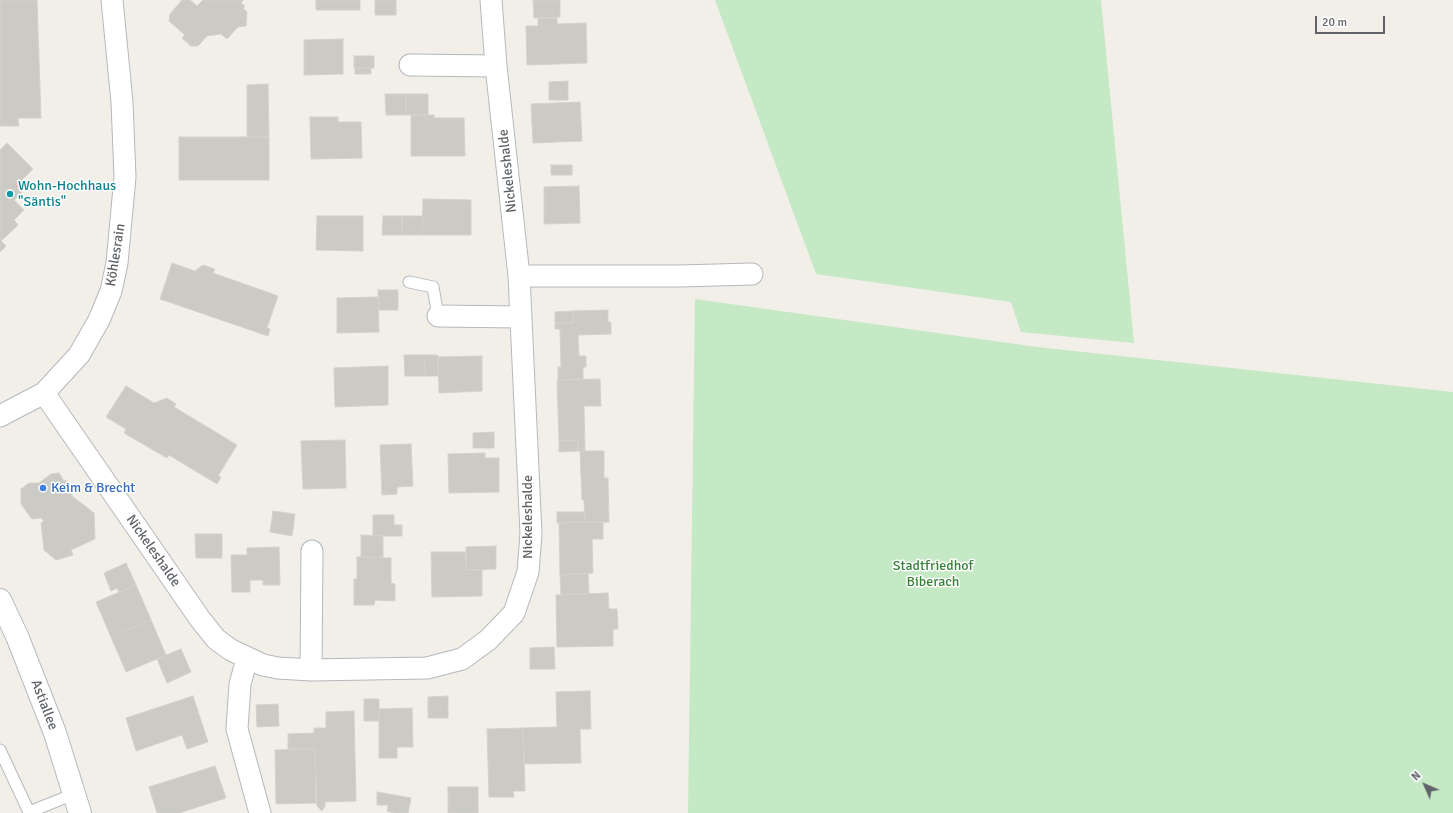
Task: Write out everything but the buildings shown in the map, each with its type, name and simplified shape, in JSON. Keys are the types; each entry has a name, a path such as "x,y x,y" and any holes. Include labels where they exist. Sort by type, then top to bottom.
{"street":[{"name":"Köhlesrain","path":"0,416 44,392 79,355 99,320 111,291 117,263 125,162 122,102 112,0"},
{"name":"Nickeleshalde","path":"44,392 200,619 216,639 247,659 263,665 278,668 311,670 427,668 462,659 488,640 514,613 528,572 531,534 519,276 496,66 491,0"},
{"path":"410,65 496,66"},
{"path":"519,276 680,276 752,274"},
{"path":"438,316 521,317"},
{"path":"311,670 312,551"},
{"name":"Astiallee","path":"0,600 17,636 55,732 77,803"},
{"path":"247,659 240,684 237,729 260,813"}],"lane":[{"path":"408,282 433,287 438,316"},
{"path":"0,750 29,812 77,803"}],"green space":[{"path":"715,0 1101,0 1134,343 1021,332 1011,302 816,274"},
{"name":"Stadtfriedhof Biberach","path":"695,299 1037,347 1453,392 1453,813 688,813"}],"place":[{"name":"Wohn-Hochhaus \"Säntis\"","path":"10,194"},
{"name":"Keim & Brecht","path":"43,488"}]}
